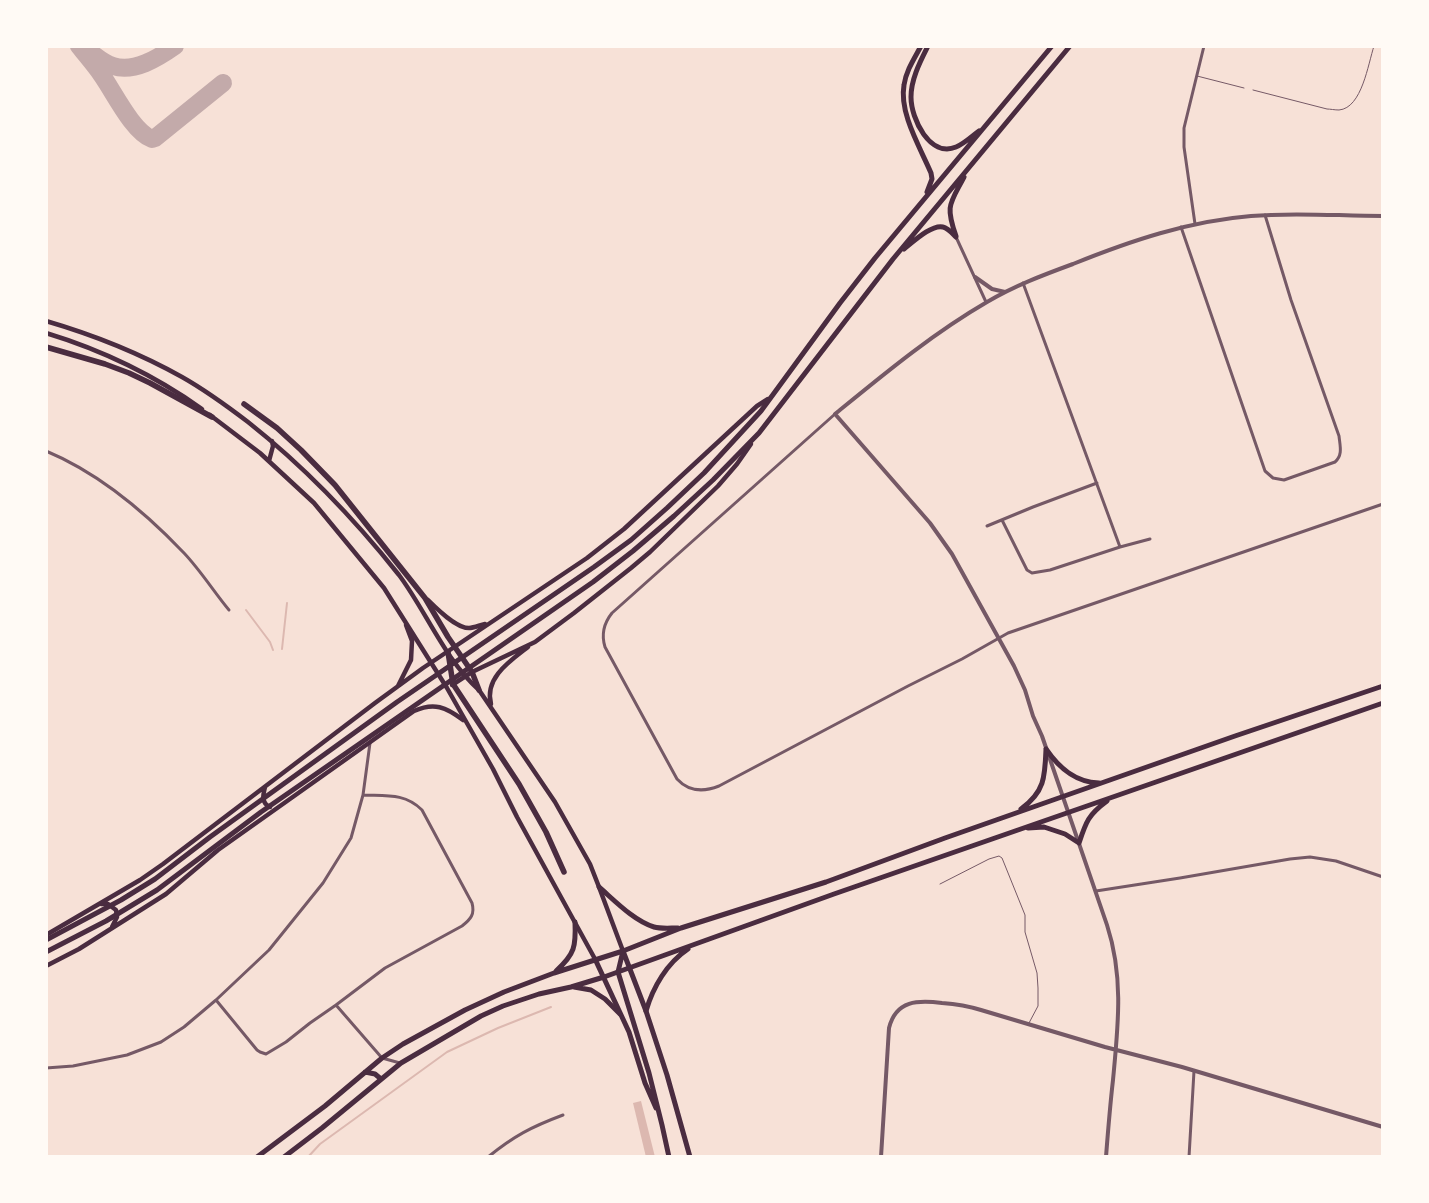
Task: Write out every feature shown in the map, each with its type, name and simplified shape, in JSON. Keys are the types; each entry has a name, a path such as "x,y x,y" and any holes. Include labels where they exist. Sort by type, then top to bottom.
{"highway":[{"path":"46,347 129,373 150,382 212,417"},
{"path":"244,404 277,428 335,485 425,598 472,672 479,690"},
{"path":"448,652 453,684 519,784 546,832 564,872"}],"main road":[{"path":"921,46 909,68 904,85 903,103 908,122 931,173 932,179 924,199"},
{"path":"928,46 916,70 911,97 914,114 925,137 939,147 950,149 957,147 985,127"},
{"path":"46,940 121,900 155,878 398,702 594,568 631,540 704,473 761,411 840,303 1052,46"},
{"path":"493,709 489,696 490,690 495,678 508,663 650,552 718,486 737,464 758,433 893,259 1070,46"},
{"path":"956,236 950,218 950,205 969,168"},
{"path":"893,259 930,229 936,227 946,228 956,236"},
{"path":"46,321 89,334 126,349 183,377 204,391 272,441 327,491 359,526 400,577 448,652 493,709 555,802 590,864 646,1011 667,1075 690,1157"},
{"path":"46,333 107,356 153,377 212,417 269,461 314,503 384,588 447,688 493,769 517,817 595,959 629,1032 645,1083 662,1125"},
{"path":"46,935 100,904 163,864 397,687 586,558 624,528 757,406 769,399"},
{"path":"46,952 113,917 164,886 261,812 592,582 633,552 674,516 713,480 758,433"},
{"path":"269,461 273,446 272,441"},
{"path":"425,598 450,619 465,627 471,628 490,623"},
{"path":"397,687 411,660 412,641 401,615"},
{"path":"447,688 472,672 534,642"},
{"path":"257,1157 325,1106 382,1058 403,1044 465,1010 504,992 554,973 623,951 681,928 826,882 1016,813 1383,686"},
{"path":"286,1155 401,1064 482,1016 503,1006 539,994 604,977 1022,828 1383,703"},
{"path":"46,966 79,949 166,894 218,850 414,711 432,706 450,710 466,722"},
{"path":"1046,749 1058,765 1074,776 1092,783 1102,783"},
{"path":"1016,813 1033,800 1043,783 1046,749"},
{"path":"264,787 262,797 264,802 268,806 276,808"},
{"path":"1022,828 1044,827 1065,834 1080,843 1088,818 1111,798"},
{"path":"600,887 637,919 654,927 681,928"},
{"path":"100,904 108,904 116,910 116,917 112,928"},
{"path":"554,973 573,951 576,942 575,922"},
{"path":"646,1011 657,984 672,961 697,943"},
{"path":"623,951 618,972 649,1073 669,1157"},
{"path":"571,987 591,990 605,999 620,1014"},
{"path":"366,1072 374,1074 381,1080"}],"street":[{"path":"1194,224 1184,147 1185,122 1204,46"},
{"path":"1181,227 1265,471 1273,478 1284,480 1335,462 1340,456 1341,450 1339,436 1291,300 1265,215"},
{"path":"1383,216 1265,215 1194,224 1128,243 1023,283 986,302 901,360 835,414 612,613 604,627 604,647 677,779 683,785 704,790 719,786 908,686 962,660 1008,633 1383,504"},
{"path":"956,236 986,302"},
{"path":"975,277 996,291 1005,292"},
{"path":"1023,283 1120,547"},
{"path":"835,414 930,523 958,564 1025,690 1112,939 1117,967 1119,996 1116,1050 1106,1157"},
{"path":"46,451 59,456 96,479 135,507 185,554 229,610"},
{"path":"988,526 1097,483"},
{"path":"1002,520 1027,570 1032,574 1150,539"},
{"path":"46,1068 73,1066 127,1055 161,1042 216,1000 269,950 323,883 351,838 363,795 370,742"},
{"path":"362,748 368,755"},
{"path":"216,1000 257,1050 266,1054 286,1042 310,1022 385,968 470,920 474,908 472,903 422,810 415,803 405,798 363,795"},
{"path":"1096,891 1310,857 1336,861 1383,877"},
{"path":"881,1157 889,1028 896,1012 908,1004 917,1001 961,1004 1383,1127"},
{"path":"336,1005 382,1058 401,1064"},
{"path":"1189,1157 1194,1071"},
{"path":"488,1157 520,1133 563,1116"}],"lane":[{"path":"1253,90 1326,109 1338,110 1345,108 1352,104 1359,95 1374,46"},
{"path":"1197,76 1244,88"},
{"path":"940,884 989,859 999,856 1002,858 1025,914 1025,932 1037,973 1038,1006 1029,1024"}],"shaded area":[{"path":"641,1101 655,1157 646,1157 633,1103"}],"waterway":[{"path":"282,649 287,603"},
{"path":"246,610 270,642 273,650"},
{"path":"308,1157 320,1144 447,1052 498,1028 551,1007"}],"taxiway":[{"path":"79,46 101,74 137,128 152,139 223,83"},
{"path":"90,52 110,65 129,68 146,63 175,46"}]}
